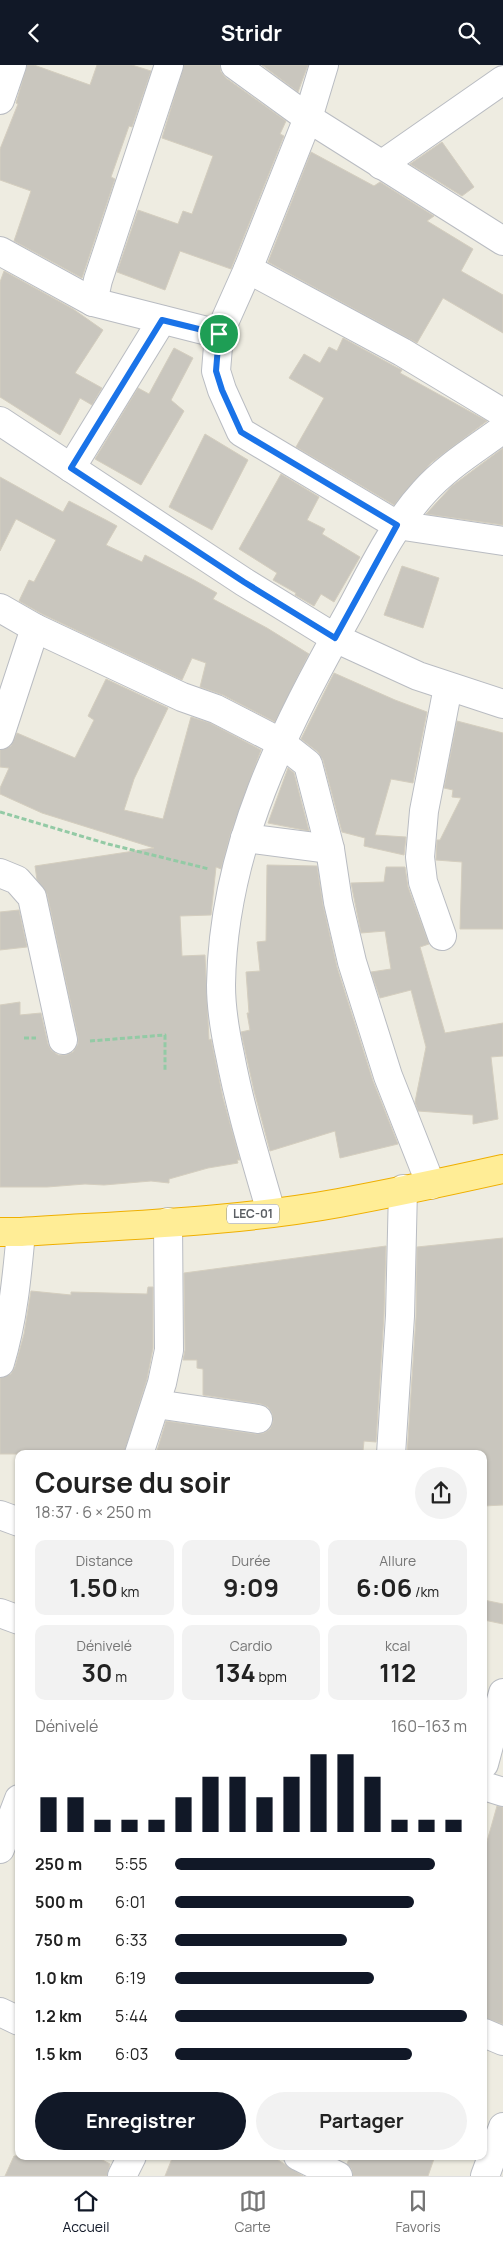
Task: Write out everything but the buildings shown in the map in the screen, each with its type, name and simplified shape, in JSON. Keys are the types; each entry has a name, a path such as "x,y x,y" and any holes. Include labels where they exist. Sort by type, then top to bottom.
{"highway":[{"name":"LEC-01","path":"11,1232 168,1222 271,1212 339,1203 503,1169"}],"street":[{"path":"0,100 12,65"},
{"path":"93,302 168,65"},
{"path":"235,65 308,118 503,241"},
{"path":"324,65 308,118 248,269 219,334 216,371 222,390 241,432 397,525 503,541"},
{"path":"381,165 503,80"},
{"path":"0,251 93,302 219,334"},
{"path":"248,269 402,352 503,413"},
{"path":"71,468 162,320"},
{"path":"0,421 244,582 335,638 388,663 448,687 503,704"},
{"path":"271,1212 238,1099 224,1023 221,987 223,933 234,875 252,813 280,743 397,525 425,491 454,465 503,429"},
{"path":"0,609 35,628 182,697 216,709 280,743 308,764 330,849 338,902 352,962 388,1076 431,1185"},
{"path":"0,735 35,628"},
{"path":"442,936 423,882 420,857 424,811 448,687"},
{"path":"245,838 330,849"},
{"path":"0,873 17,880 32,897 64,1040"},
{"path":"391,1450 400,1315 403,1189"},
{"path":"140,1450 156,1404 168,1350 168,1222"},
{"path":"0,1363 6,1345 16,1285 11,1232"},
{"path":"156,1404 258,1419"},
{"path":"0,1515 15,1521"},
{"path":"0,1613 15,1619"},
{"path":"487,1687 503,1693 487,1753"},
{"path":"487,1787 503,1793"},
{"path":"0,1849 15,1810"},
{"path":"0,2012 15,2019"},
{"path":"487,2034 503,2041"},
{"path":"485,2176 503,2127"},
{"path":"122,2176 130,2160"},
{"path":"306,2160 338,2176"}],"path":[{"path":"0,812 108,844 234,875"},
{"path":"24,1038 97,1041 165,1035 165,1071"}],"route":[{"path":"162,320 219,334 216,371 222,390 241,432 397,525 335,638 289,611 71,468 162,320"}]}
